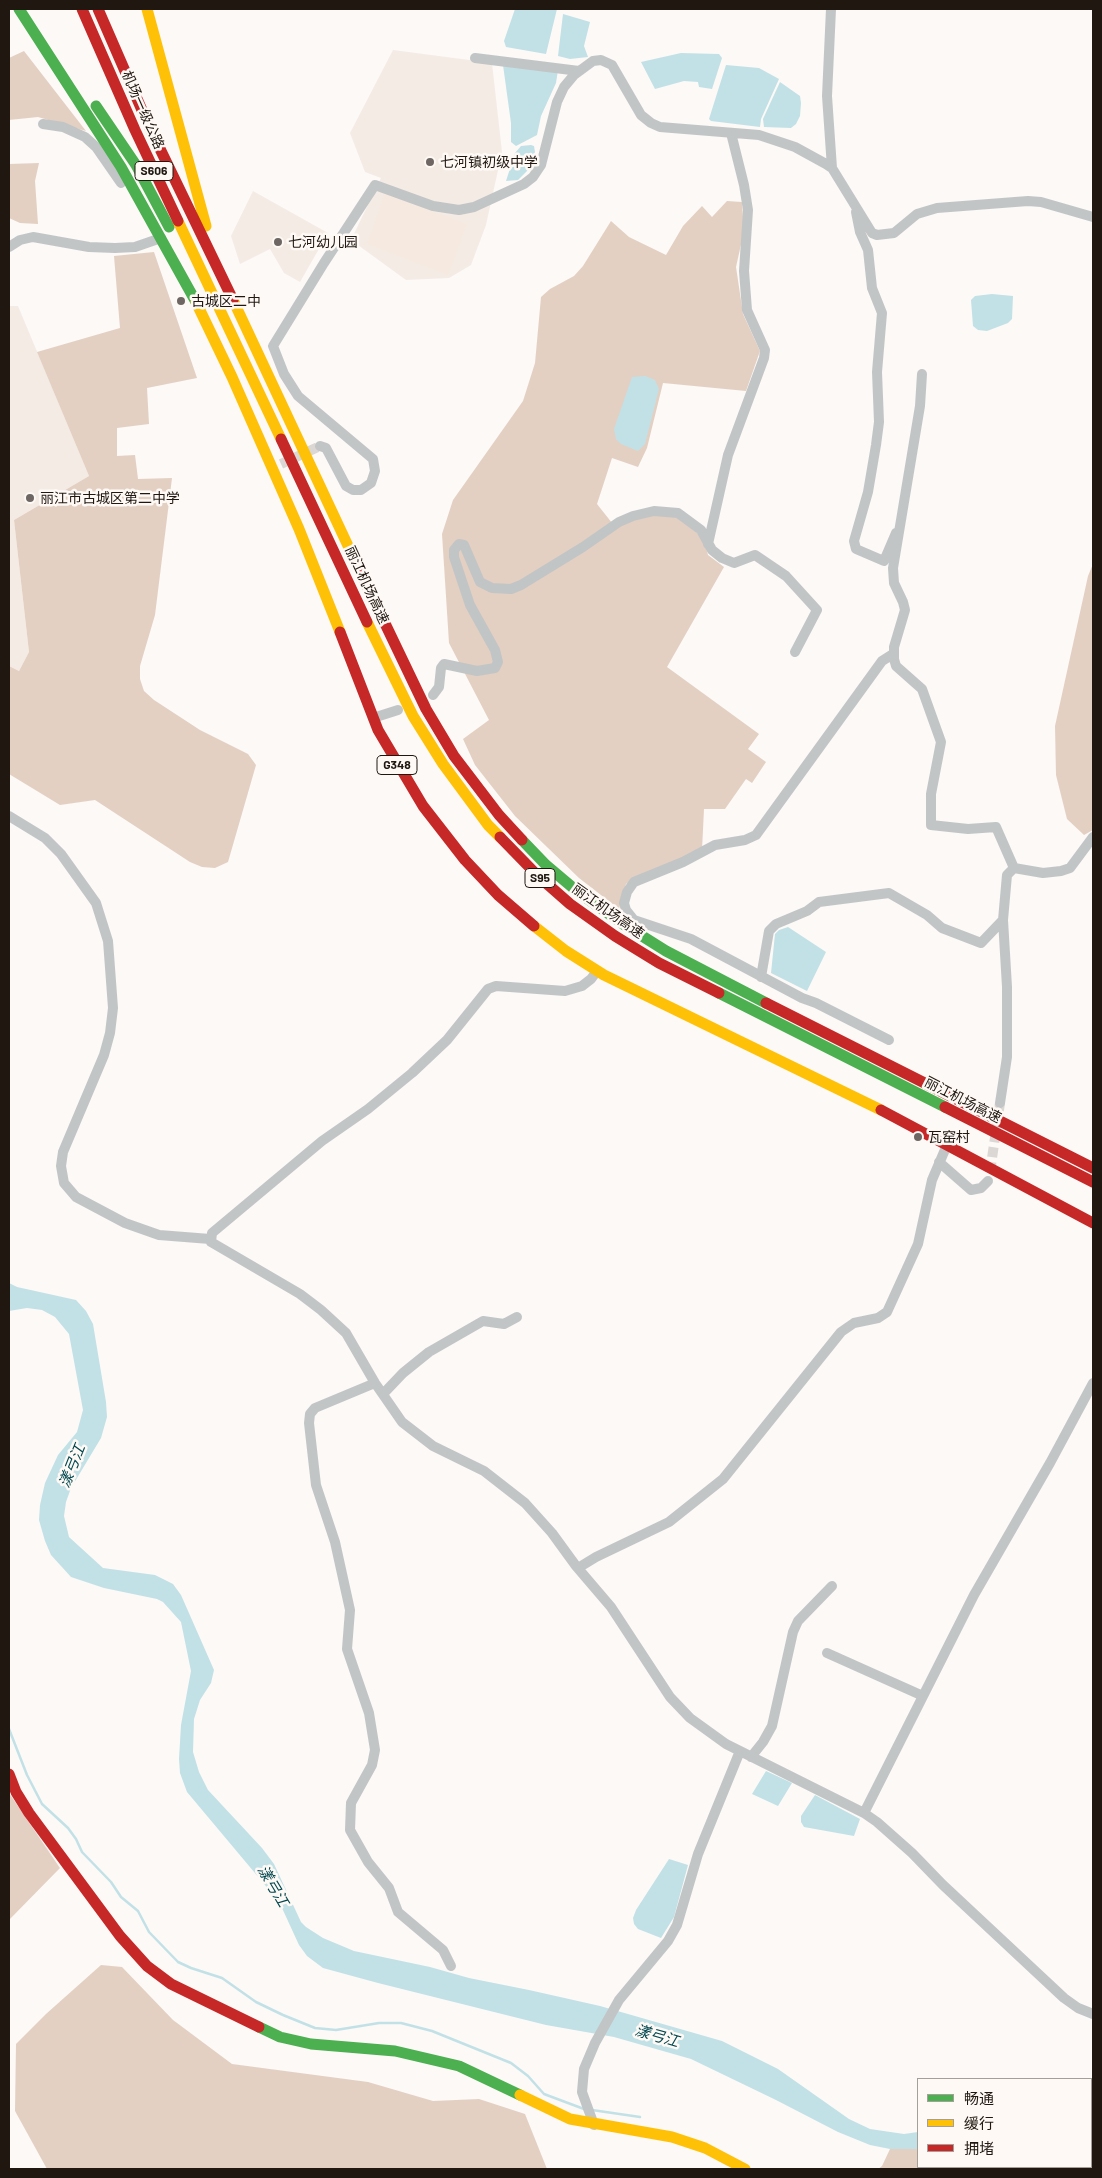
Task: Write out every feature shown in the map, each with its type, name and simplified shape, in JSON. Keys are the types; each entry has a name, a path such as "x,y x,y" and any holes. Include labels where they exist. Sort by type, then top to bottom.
{"main road":[{"name":"G348","path":"19,9 134,191 162,238 208,325 277,467 299,529 373,718 391,755 415,795 465,860 492,889 528,921 566,951 597,971 642,995 808,1073 1093,1223"},
{"path":"31,9 136,165 182,252 231,330"},
{"name":"机场一级公路","path":"82,9 135,130 231,330"},
{"name":"机场一级公路","path":"98,9 148,124 244,324"},
{"path":"147,9 207,228 244,324"},
{"name":"丽江机场高速","path":"244,324 384,624 426,709 454,756 480,791 546,864 589,900 666,951 753,997 1093,1168"},
{"name":"丽江机场高速","path":"231,330 413,716 442,764 488,825 537,875 581,912 659,963 1093,1182"},
{"path":"9,1774 16,1792 29,1813 120,1936 148,1966 171,1984 280,2037 311,2044 395,2051 459,2066 555,2113 594,2124 658,2134 689,2142 705,2148 745,2169"}],"street":[{"path":"831,9 827,96 832,168 872,233 877,235 894,233 917,214 937,208 1028,201 1041,202 1093,217"},
{"path":"475,58 579,71"},
{"path":"320,446 326,448 346,486 353,490 361,490 372,482 376,471 373,459 298,396 284,374 274,346 375,185 433,206 459,210 474,207 524,184 533,177 541,165 557,102 564,88 579,71 593,61 609,62 615,68 642,115 655,125 759,135 779,141 811,155 832,168"},
{"path":"43,124 63,127 85,137 96,147 125,187 134,191"},
{"path":"708,544 728,455 764,358 765,350 747,310 744,270 748,210 731,133"},
{"path":"856,208 860,232 868,250 872,288 882,313 877,372 879,422 868,492 854,541 856,548 884,561 894,534 901,529"},
{"path":"9,247 20,240 33,237 89,247 115,248 135,247 162,238"},
{"path":"922,374 920,406 893,568 892,578 904,610 893,654 896,666 922,689 941,742 931,794 931,825 968,829 996,827 1014,868"},
{"path":"433,695 439,687 441,668 444,664 477,671 490,670 498,664 498,657 470,605 454,557 454,550 459,544 464,545 478,580 492,588 504,589 521,585 583,547 619,522 660,511 678,513 702,530 714,552 734,563 755,555 786,576 816,610 795,652"},
{"path":"889,1040 761,977 691,939 634,920 624,906 627,892 634,882 683,862 715,845 745,840 756,835 882,661 893,654"},
{"path":"373,718 398,710"},
{"path":"9,816 45,838 61,854 96,903 104,923 108,941 113,1008 110,1033 101,1064 63,1152 61,1166 64,1183 76,1197 126,1223 159,1235 210,1240 300,1294 322,1310 346,1333 375,1383 402,1422 418,1436 443,1452 484,1471 525,1503 552,1533 611,1607 670,1697 680,1708 713,1736 864,1813 912,1853 943,1885 1064,1998 1078,2008 1093,2014"},
{"path":"1014,868 1036,873 1061,872 1074,864 1093,837"},
{"path":"1000,1103 1006,1073 1007,1049 1003,920 1007,875 1014,868"},
{"path":"761,977 769,931 776,924 807,911 819,902 889,893 927,915 932,922 942,928 981,943 1003,920"},
{"path":"210,1240 212,1233 322,1141 368,1109 412,1073 447,1040 488,989 496,986 565,991 582,986 597,971"},
{"path":"578,1568 596,1557 670,1522 723,1479 841,1332 854,1323 878,1318 887,1312 918,1244 932,1180 938,1162 947,1145"},
{"path":"938,1162 971,1190 981,1188 988,1181"},
{"path":"383,1394 403,1373 429,1352 483,1321 504,1324 517,1317"},
{"path":"375,1383 315,1408 310,1414 309,1424 316,1485 335,1542 350,1610 347,1649 369,1713 375,1750 372,1765 351,1803 350,1830 368,1862 389,1888 398,1912 443,1950 451,1966"},
{"path":"864,1813 974,1595 1050,1463 1093,1383"},
{"path":"751,1757 763,1742 772,1726 792,1632 798,1621 832,1586"},
{"path":"827,1653 922,1696"},
{"path":"594,2124 582,2092 581,2082 584,2069 595,2043 619,2000 668,1941 677,1925 700,1848 740,1751"}],"shaded area":[{"name":"七河镇初级中学","path":"393,50 492,63 502,152 486,225 471,265 449,278 406,280 351,240 381,178 365,172 350,133"},
{"path":"24,51 86,131 38,117 9,120 9,58"},
{"path":"39,163 35,181 38,224 20,223 9,218 9,164"},
{"name":"七河幼儿园","path":"253,191 328,233 300,282 284,273 270,249 240,264 231,236"},
{"path":"385,193 467,224 448,275 367,244"},
{"path":"727,201 742,202 744,231 736,267 743,314 760,351 746,391 663,383 647,448 638,467 612,458 597,504 616,528 637,518 667,513 677,516 704,539 708,555 724,567 667,667 759,734 748,749 766,762 752,783 746,779 725,809 704,809 702,850 635,877 626,884 619,909 579,878 515,816 475,765 463,739 489,720 449,643 442,534 453,500 523,401 535,363 541,297 550,289 574,276 583,266 611,221 629,237 666,255 683,226 702,206 712,217"},
{"path":"154,252 197,378 147,388 149,424 117,428 117,456 135,455 138,479 172,478 155,615 140,666 140,679 144,691 154,700 200,730 248,754 256,765 228,862 215,868 202,867 190,862 95,800 60,805 9,774 9,666 19,671 29,652 14,520 89,476 37,352 120,328 114,256"},
{"name":"丽江市古城区第二中学","path":"9,306 18,306 89,476 14,520 29,652 19,671 9,666"},
{"path":"1093,564 1093,830 1084,835 1067,819 1056,775 1055,726 1088,576"},
{"path":"9,1793 60,1868 9,1920"},
{"path":"101,1965 122,1967 173,2020 232,2064 368,2082 433,2101 479,2099 525,2114 547,2169 47,2169 15,2111 16,2044 46,2014"},
{"path":"890,2149 917,2149 917,2168 1028,2169 878,2169 882,2166"}],"water":[{"path":"515,9 557,9 546,54 506,47 504,41"},
{"path":"563,14 590,22 584,46 588,57 570,59 558,56"},
{"path":"681,53 719,54 722,58 712,89 699,87 698,82 684,81 655,89 641,62"},
{"path":"503,65 558,70 556,83 541,116 537,135 516,146 511,142 511,123"},
{"path":"726,65 759,68 779,79 761,119 760,127 711,121 709,119"},
{"path":"780,82 800,96 800,116 796,124 791,128 764,127 763,119"},
{"path":"521,146 534,146 535,152 527,171 518,180 506,181 515,153"},
{"path":"992,294 1013,296 1012,319 1008,323 987,331 978,330 973,326 971,300 975,296"},
{"path":"645,376 655,380 659,389 645,444 638,451 621,444 616,439 614,429 632,377"},
{"path":"788,927 826,952 807,991 771,973 775,934 779,930"},
{"name":"漾弓江","path":"9,1283 17,1287 76,1300 86,1311 93,1324 107,1417 101,1438 71,1488 66,1502 64,1516 69,1537 103,1568 155,1575 173,1584 181,1595 214,1670 211,1683 200,1700 194,1719 193,1752 199,1772 208,1790 262,1848 274,1864 301,1922 306,1927 323,1938 354,1951 600,2006 722,2041 778,2069 849,2119 870,2129 904,2134 917,2132 917,2149 890,2149 870,2145 838,2132 691,2059 614,2037 546,2025 378,1983 323,1968 307,1956 299,1945 282,1908 270,1891 187,1792 180,1773 179,1759 181,1725 191,1671 181,1622 163,1602 157,1599 104,1588 71,1577 51,1555 39,1520 40,1505 45,1483 58,1455 77,1432 83,1410 69,1334 55,1317 42,1310 27,1308 9,1311"},
{"path":"766,1771 792,1783 778,1806 752,1794"},
{"path":"815,1795 860,1819 854,1836 804,1827 801,1822 801,1816"},
{"path":"669,1859 688,1865 674,1917 661,1938 638,1929 634,1924 633,1918 636,1910"}],"waterway":[{"path":"9,1729 27,1775 42,1804 68,1828 82,1852 111,1882 121,1897 138,1911 149,1932 178,1962 222,1978 256,2002 315,2028 336,2030 379,2023 401,2023 432,2031 511,2063 528,2076 544,2094 584,2109"},
{"path":"592,2110 640,2117"}],"tunnel":[{"path":"281,464 320,446"},
{"path":"990,1172 1000,1103"}],"traffic: fast":[{"path":"19,9 121,167 196,302"},
{"path":"96,106 136,165 169,227"},
{"path":"522,840 546,865 578,892 623,924 666,951 766,1003"},
{"path":"719,993 945,1107"},
{"path":"259,2027 280,2037 311,2044 395,2051 459,2066 520,2095"}],"traffic: slow":[{"path":"147,9 206,226"},
{"path":"178,221 281,439"},
{"path":"233,300 357,565"},
{"path":"196,302 232,377 299,529 340,632"},
{"path":"367,622 413,716 443,764 488,825 500,837"},
{"path":"534,926 566,951 604,975 881,1110"},
{"path":"520,2095 570,2119 672,2137 705,2148 745,2169"}],"traffic: jam":[{"path":"82,9 135,130 178,221"},
{"path":"98,9 148,124 233,300"},
{"path":"281,439 367,622"},
{"path":"357,565 426,709 454,756 499,815 522,840"},
{"path":"340,632 378,730 423,806 465,860 498,895 534,926"},
{"path":"500,837 537,875 570,904 615,936 659,963 719,993"},
{"path":"766,1003 1093,1168"},
{"path":"945,1107 1093,1182"},
{"path":"881,1110 1093,1223"},
{"path":"9,1774 16,1792 29,1813 120,1936 147,1966 171,1984 259,2027"}],"place":[{"name":"七河镇初级中学","path":"430,162"},
{"name":"七河幼儿园","path":"278,242"},
{"name":"古城区二中","path":"181,301"},
{"name":"丽江市古城区第二中学","path":"30,498"},
{"name":"瓦窑村","path":"918,1137"}]}
